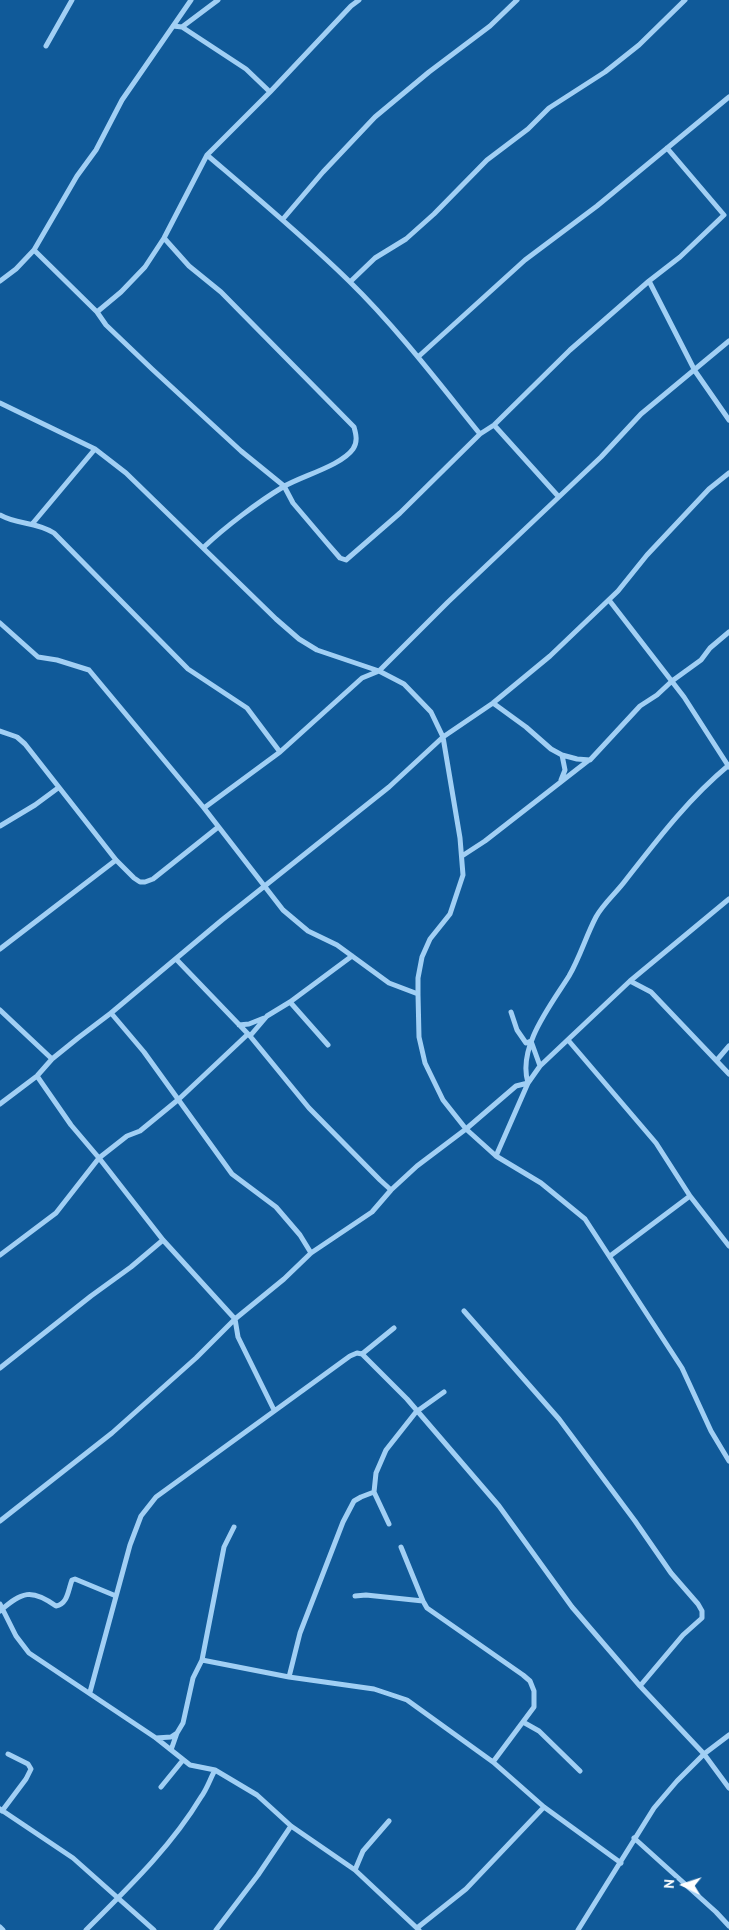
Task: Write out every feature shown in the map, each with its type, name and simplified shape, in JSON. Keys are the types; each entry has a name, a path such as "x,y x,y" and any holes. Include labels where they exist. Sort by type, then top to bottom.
{"street":[{"path":"46,46 72,0"},
{"path":"0,281 16,269 34,250 77,176 96,150 122,100 191,0"},
{"path":"182,27 218,0"},
{"path":"97,312 132,282 145,267 164,238 207,155 270,92 351,6 359,0"},
{"path":"283,219 323,172 376,117 429,72 490,26 517,0"},
{"path":"350,282 375,258 406,239 434,214 487,160 528,128 549,108 605,72 639,45 685,0"},
{"path":"173,26 182,27 246,69 270,92"},
{"path":"418,357 525,260 597,206 729,97"},
{"path":"667,148 729,220"},
{"path":"207,155 283,219 350,282 418,357 480,434"},
{"path":"34,250 97,312 106,325 152,369 241,451 284,486 293,503 340,558 346,560 400,513 480,434 494,425 570,350 649,281 680,258 724,215"},
{"path":"164,238 188,266 220,292 354,427 356,433 356,444 352,450 324,469 284,486 216,535 204,547"},
{"path":"649,281 695,371 729,420"},
{"path":"204,808 280,752 362,678 379,671 558,496 601,457 641,414 729,342"},
{"path":"0,403 95,449 126,473 299,639 317,650 379,671 404,684 431,712 443,737 462,856 463,875 450,914 430,939 422,957 418,994 419,1038 425,1063 443,1100 466,1129 496,1156 541,1183 585,1220 682,1368 711,1431 729,1461"},
{"path":"494,425 558,496"},
{"path":"33,523 95,449"},
{"path":"0,1104 37,1076 52,1059 389,787 443,737 493,703 550,656 609,600 709,489 729,473"},
{"path":"0,522 3,516 33,523 54,533 188,669 247,708 280,752"},
{"path":"528,1083 526,1070 531,1041 570,974 597,916 658,838 707,783 729,766 695,712 609,600"},
{"path":"0,622 38,657 57,660 89,670 204,808 217,828 283,910 302,926 337,945 389,983 418,994"},
{"path":"462,856 485,841 590,760 640,706 666,688 672,681 700,660 710,648 729,632"},
{"path":"493,703 526,727 540,741 562,755 590,760"},
{"path":"0,731 17,737 24,744 116,860 134,878 145,882 153,878 217,828"},
{"path":"560,783 565,770 562,755"},
{"path":"0,826 35,805 58,788"},
{"path":"0,948 116,860"},
{"path":"496,1156 528,1083 540,1066 630,981 729,900"},
{"path":"239,1025 249,1024 267,1016 290,1002 352,956"},
{"path":"176,959 249,1035 309,1108 392,1190"},
{"path":"630,981 651,992 729,1074"},
{"path":"290,1002 328,1045"},
{"path":"0,1010 52,1059"},
{"path":"511,1012 522,1039 526,1042 531,1041"},
{"path":"111,1013 144,1052 232,1174 276,1206 300,1235 311,1253"},
{"path":"0,1256 56,1213 99,1158 128,1136 140,1131 179,1099 267,1016"},
{"path":"568,1040 656,1143 690,1196 729,1246"},
{"path":"531,1041 540,1066"},
{"path":"717,1060 729,1046"},
{"path":"37,1076 71,1125 163,1240 235,1319 238,1337 274,1410"},
{"path":"0,1521 112,1433 196,1358 235,1319 311,1253 372,1212 418,1166 466,1129 516,1086 528,1083"},
{"path":"610,1256 690,1196"},
{"path":"0,1368 163,1240"},
{"path":"464,1311 559,1419 636,1522 671,1573 700,1608 703,1615 702,1618 682,1635 640,1686"},
{"path":"362,1354 394,1328"},
{"path":"90,1692 136,1528 148,1506 156,1498 274,1410 357,1353 362,1354 387,1377 499,1506 572,1607 640,1686 704,1754 729,1788"},
{"path":"390,1524 374,1492 376,1473 386,1450 416,1412 444,1392"},
{"path":"289,1677 300,1633 343,1522 354,1501 361,1496 374,1492"},
{"path":"171,1750 183,1723 193,1678 202,1660 224,1547 234,1527"},
{"path":"401,1547 423,1601 428,1608 523,1675 530,1682 534,1691 534,1707 493,1762"},
{"path":"116,1596 76,1579 72,1580 67,1598 61,1605 56,1606 35,1594 22,1596 1,1608 16,1636 29,1653 90,1692 156,1738 190,1765 215,1770 257,1795 291,1826 355,1870 418,1929 466,1889 544,1807"},
{"path":"355,1596 423,1601"},
{"path":"202,1660 289,1677 374,1690 407,1700 493,1762 544,1807 621,1863"},
{"path":"523,1722 539,1731 580,1771"},
{"path":"156,1738 171,1737 178,1733"},
{"path":"578,1930 654,1808 704,1754 729,1735"},
{"path":"8,1754 28,1764 31,1768 26,1779 1,1810 73,1858 154,1930"},
{"path":"161,1787 184,1760"},
{"path":"86,1930 118,1898 172,1838 202,1797 215,1770"},
{"path":"355,1870 363,1851 389,1821"},
{"path":"216,1930 258,1875 291,1826"},
{"path":"634,1838 729,1926"},
{"path":"0,1927 3,1930"}]}
